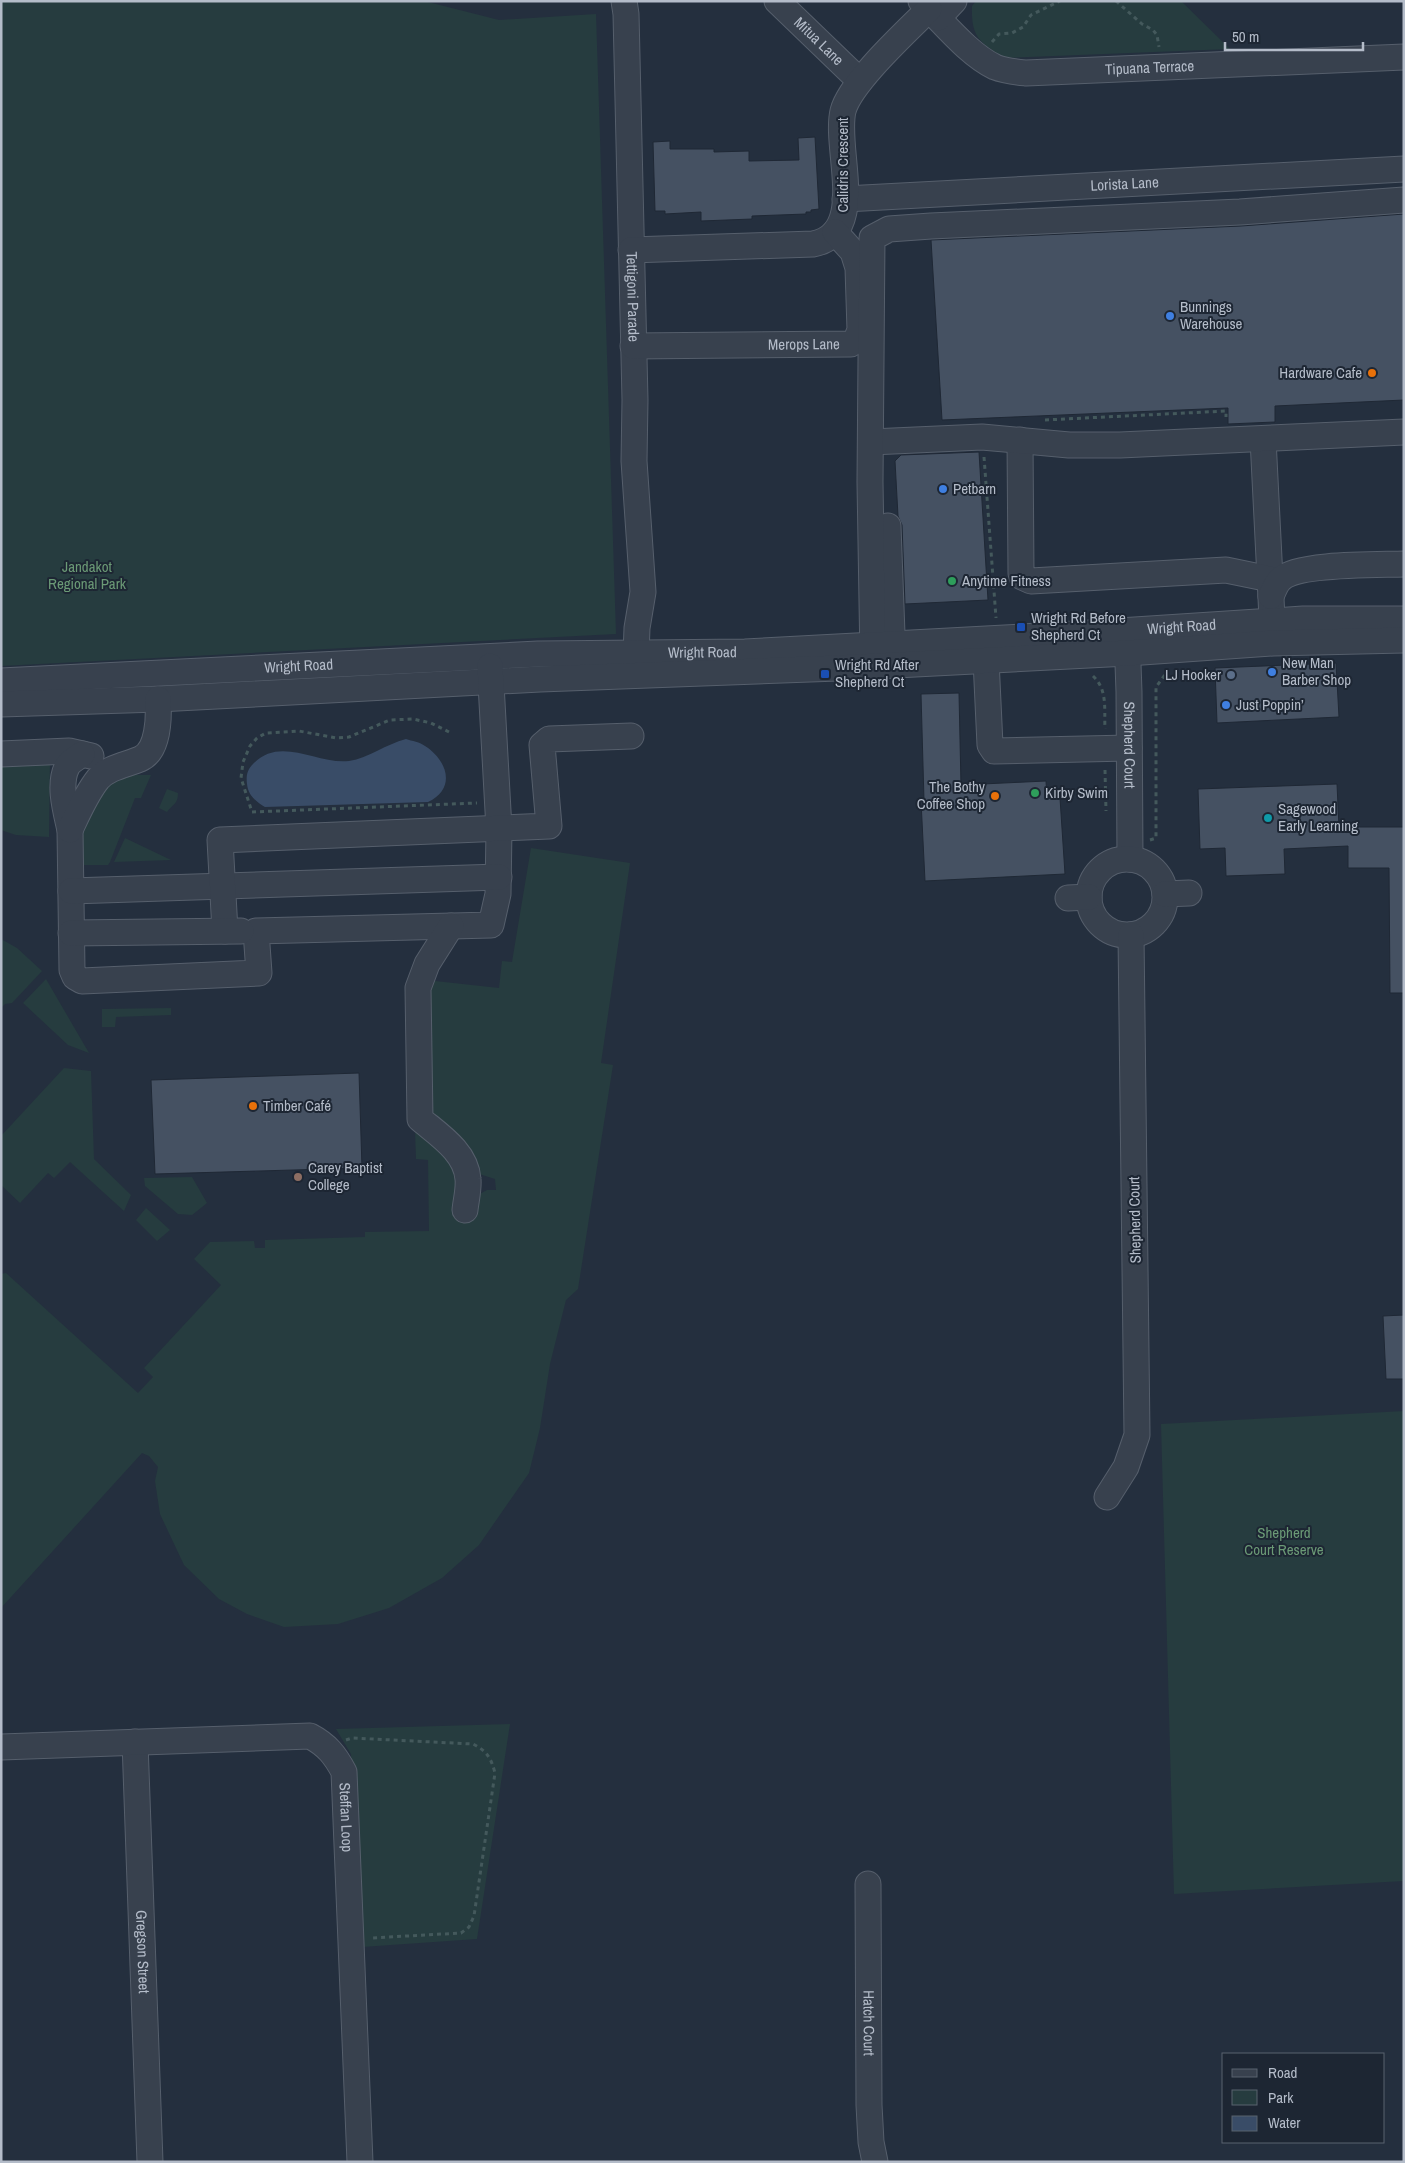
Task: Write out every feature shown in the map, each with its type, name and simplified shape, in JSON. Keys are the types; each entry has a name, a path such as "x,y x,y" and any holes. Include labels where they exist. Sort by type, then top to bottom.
{"street":[{"name":"Tettigoni Parade","path":"624,1 626,14 634,461 643,592 637,665"},
{"name":"Mitua Lane","path":"777,1 860,81"},
{"name":"Calidris Crescent","path":"631,250 813,244 828,239 844,218 843,111 848,97 860,81 936,7"},
{"name":"Tipuana Terrace","path":"936,7 980,57 996,67 1018,72 1404,57"},
{"name":"Lorista Lane","path":"845,199 1404,169"},
{"path":"882,655 890,438 872,238 889,229 1054,219 1240,212 1404,200"},
{"name":"Merops Lane","path":"633,346 851,344 856,340 860,330 858,268 853,252 835,232"},
{"path":"890,438 982,437 1069,445 1120,445 1404,432"},
{"path":"1263,439 1273,632"},
{"path":"1020,440 1022,577 1031,581 1127,574 1226,570 1271,587"},
{"path":"1271,587 1286,575 1310,568 1404,564"},
{"name":"Tettigoni Parade","path":"643,592 663,664"},
{"name":"Wright Road","path":"1,704 151,699 491,682 637,665 1127,642 1273,632 1404,619"},
{"name":"Wright Road","path":"1273,632 1404,640"},
{"name":"Wright Road","path":"882,655 986,660 1127,642"},
{"name":"Shepherd Court","path":"1127,642 1130,858"},
{"name":"Wright Road","path":"1,681 538,654 637,665"},
{"path":"71,933 256,931 491,925 498,894 499,829 489,656"},
{"path":"986,660 990,745 994,751 1129,748"},
{"path":"70,830 82,804 99,779 111,770 142,758 151,749 160,717 151,699 147,673"},
{"path":"225,931 220,840 549,826 542,745 549,739 631,736"},
{"path":"1,754 69,752 100,758 134,761"},
{"path":"82,754 67,766 64,775 65,808 70,830 72,970 75,976 82,981 259,973 256,931"},
{"path":"1130,858 1142,861 1153,868 1177,893 1166,903 1162,915 1154,925 1144,932 1131,935 1119,934 1107,929 1078,898 1091,885 1101,869 1117,860 1130,858"},
{"path":"71,891 499,877"},
{"path":"452,926 427,964 418,988 420,1119 456,1151 465,1166 479,1181 465,1210"},
{"name":"Shepherd Court","path":"1108,1496 1126,1467 1137,1435 1131,935"},
{"name":"Steffan Loop","path":"1,1747 310,1736 324,1744 334,1754 344,1772 360,2162"},
{"name":"Gregson Street","path":"136,1742 150,2162"},
{"name":"Hatch Court","path":"868,1884 869,2104 871,2142 875,2162"}],"path":[{"path":"991,43 999,34 1012,33 1023,27 1031,15 1060,1"},
{"path":"1116,1 1142,24 1153,30 1157,35 1159,48"},
{"path":"1040,420 1226,410 1226,417"},
{"path":"984,456 997,627"},
{"path":"1156,838 1156,687 1169,669"},
{"path":"449,732 431,723 412,719 390,720 349,738 336,738 299,731 266,733 257,738 250,746 243,762 241,778 252,812 477,803 477,798"},
{"path":"342,1742 352,1738 472,1744 483,1749 490,1757 495,1773 474,1916 468,1927 461,1933 369,1938"}],"green space":[{"name":"Jandakot Regional Park","path":"1,1 424,1 499,20 596,14 616,634 1,666"},
{"path":"976,1 1181,1 1230,49 1004,58 983,43 975,32 972,6"},
{"path":"50,759 49,837 16,835 1,830 1,762"},
{"path":"128,775 151,775 141,798 135,798 110,862 108,865 80,865 80,831 105,782"},
{"path":"167,789 178,793 178,797 167,812 159,808"},
{"path":"125,838 171,860 114,862"},
{"path":"531,848 630,863 601,1063 613,1065 578,1289 566,1300 550,1364 540,1428 529,1473 479,1545 442,1578 389,1608 338,1624 284,1627 247,1614 219,1599 184,1565 160,1514 155,1481 158,1467 149,1456 142,1453 1,1608 1,1274 6,1273 138,1393 153,1377 144,1368 221,1285 194,1259 210,1242 254,1241 255,1248 265,1248 265,1240 365,1237 365,1232 429,1231 428,1160 416,1159 415,1130 427,1130 476,1196 487,1190 496,1190 495,1179 476,1173 428,1117 426,980 499,988 502,961 512,962"},
{"path":"1,939 17,948 42,971 12,1003 5,1004 1,1008"},
{"path":"46,979 89,1053 68,1045 23,1003"},
{"path":"171,1008 171,1015 116,1017 115,1027 102,1027 102,1009"},
{"path":"64,1068 91,1071 94,1159 131,1195 124,1211 70,1162 54,1178 48,1173 20,1203 1,1185 1,1136"},
{"path":"192,1177 207,1203 192,1215 178,1214 145,1186 144,1178"},
{"path":"146,1208 170,1230 157,1241 136,1220"},
{"name":"Shepherd Court Reserve","path":"1404,1411 1404,1881 1174,1894 1161,1424"},
{"path":"510,1724 477,1939 362,1947 351,1754 336,1729"}],"water":[{"path":"406,739 425,746 433,752 439,759 446,774 446,782 443,789 428,802 265,807 253,798 249,792 247,776 251,766 264,756 275,752 287,751 337,761 349,761 364,757"}],"building":[{"path":"815,137 819,209 811,210 811,212 806,212 806,214 752,216 752,219 701,221 701,212 665,214 665,211 655,211 653,142 670,141 670,149 714,149 714,152 749,151 749,161 799,160 798,138"},
{"name":"Bunnings Warehouse","path":"1404,214 1404,400 1275,406 1275,422 1228,424 1228,408 942,420 931,240 1241,226"},
{"path":"979,452 988,600 905,604 902,525 898,516 895,461 901,455"},
{"path":"1336,663 1339,717 1217,723 1215,668"},
{"path":"959,693 961,785 1046,781 1047,798 1060,798 1065,874 925,881 921,801 924,801 921,694"},
{"name":"Sagewood Early Learning","path":"1337,784 1339,827 1404,827 1404,993 1390,993 1389,868 1348,868 1348,846 1284,849 1285,874 1226,876 1225,848 1200,849 1198,789"},
{"path":"359,1073 362,1168 155,1174 151,1080"},
{"path":"1404,1315 1404,1379 1386,1379 1383,1316"}],"place":[{"name":"Bunnings Warehouse","path":"1170,316"},
{"name":"Hardware Cafe","path":"1372,373"},
{"name":"Petbarn","path":"943,489"},
{"name":"Anytime Fitness","path":"952,581"},
{"name":"Wright Rd Before Shepherd Ct","path":"1021,627"},
{"name":"New Man Barber Shop","path":"1272,672"},
{"name":"Wright Rd After Shepherd Ct","path":"825,674"},
{"name":"LJ Hooker","path":"1231,675"},
{"name":"Just Poppin’","path":"1226,705"},
{"name":"Kirby Swim","path":"1035,793"},
{"name":"The Bothy Coffee Shop","path":"995,796"},
{"name":"Sagewood Early Learning","path":"1268,818"},
{"name":"Timber Café","path":"253,1106"},
{"name":"Carey Baptist College","path":"298,1177"}]}
